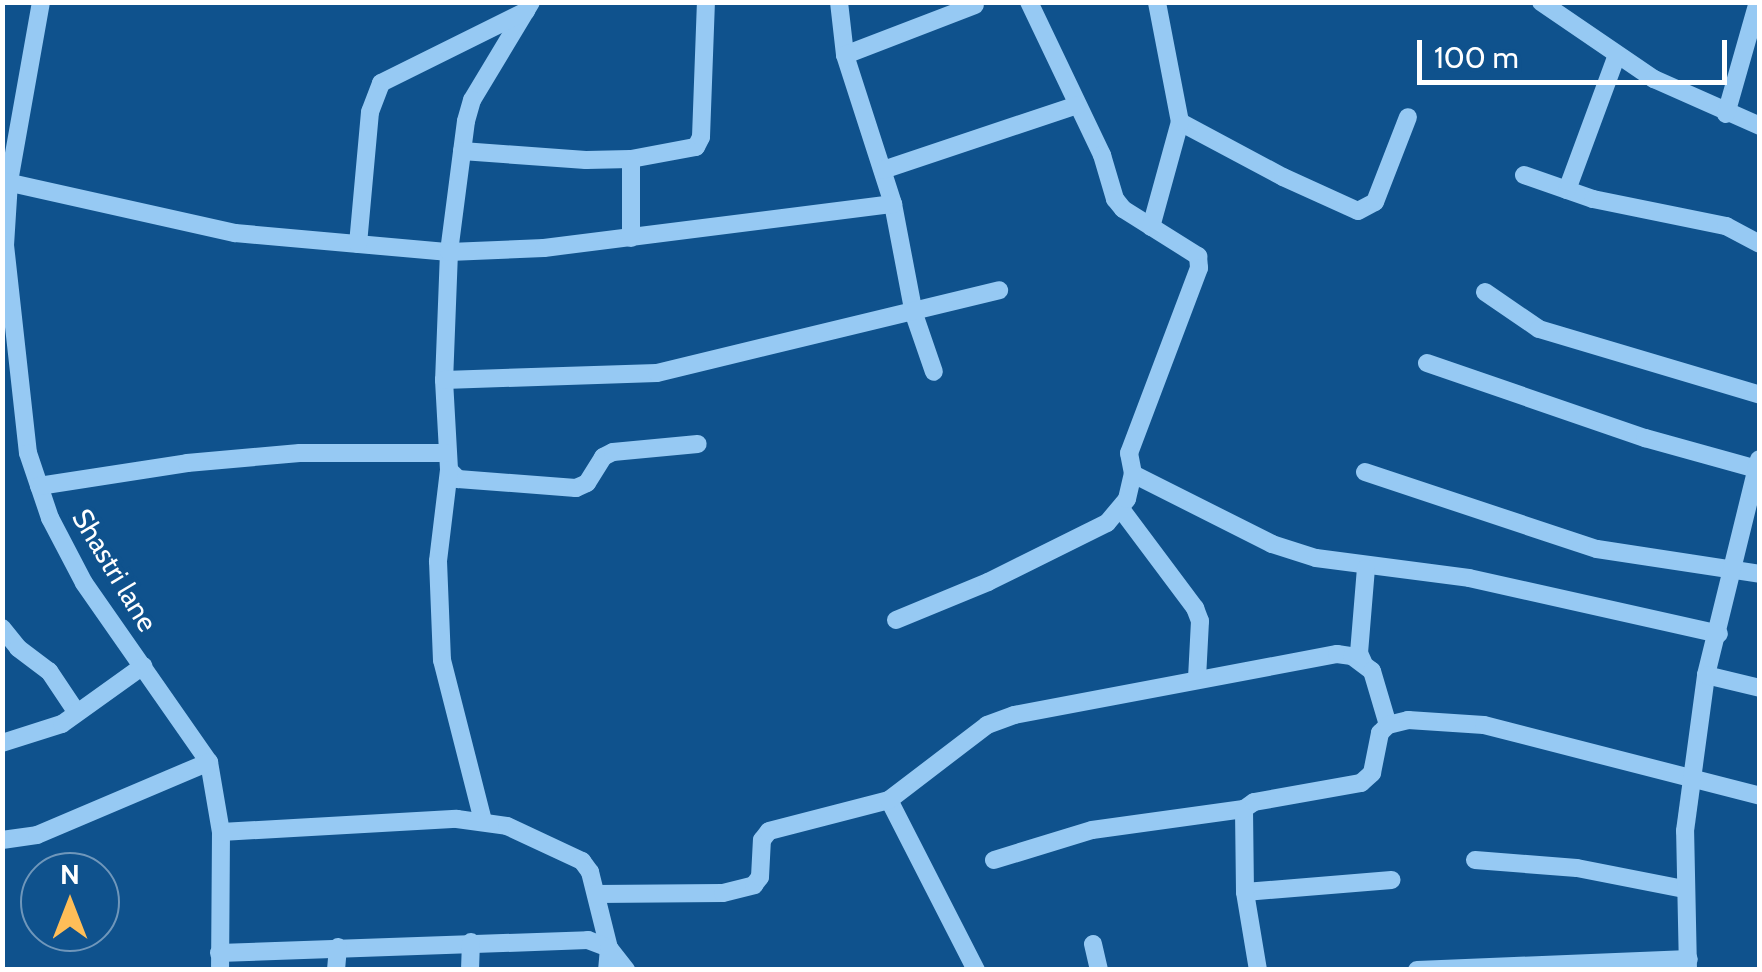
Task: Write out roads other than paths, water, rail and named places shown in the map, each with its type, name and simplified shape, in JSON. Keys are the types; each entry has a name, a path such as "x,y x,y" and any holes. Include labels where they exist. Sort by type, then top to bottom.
{"street":[{"name":"Shastri lane","path":"41,2 6,182 5,245 28,453 50,518 84,582 209,762 220,832 220,961"},
{"path":"462,151 632,159 687,151 701,137 706,2"},
{"path":"839,2 845,54 893,204 914,314 934,372"},
{"path":"1030,2 1102,155 1115,198 1151,227 1192,248 1199,268 1133,440 1128,465 1133,474 1149,486 1272,544 1366,568 1469,578 1719,634"},
{"path":"1151,227 1180,122 1178,94 1157,2"},
{"path":"1541,2 1654,79 1760,126"},
{"path":"1726,114 1758,2"},
{"path":"845,54 976,6"},
{"path":"358,244 374,94 396,73 529,7"},
{"path":"483,821 442,660 438,561 448,461 444,380 449,252 472,100 529,7"},
{"path":"1567,190 1618,55"},
{"path":"883,170 1077,105"},
{"path":"1180,122 1283,177 1358,210 1375,202 1408,117"},
{"path":"630,238 632,159"},
{"path":"1524,174 1567,190 1726,226 1760,244"},
{"path":"6,182 235,232 449,252 544,248 893,204"},
{"path":"444,380 658,373 914,314 999,290"},
{"path":"1485,292 1551,333 1760,395"},
{"path":"1417,970 1688,964 1684,888 1691,776 1706,675 1758,464 1646,438 1427,363"},
{"path":"448,461 458,479 576,488 587,483 603,457 613,452 698,444"},
{"path":"39,486 187,463 300,453 448,461"},
{"path":"1366,472 1597,549 1760,574"},
{"path":"896,620 1108,523 1121,509 1133,474"},
{"path":"1121,509 1195,608 1200,621 1197,678"},
{"path":"1366,568 1359,653 1372,671 1388,724"},
{"path":"2,628 18,648 50,671 77,713"},
{"path":"596,894 739,890 760,877 762,840 769,831 890,800 987,725 1014,715 1337,654 1363,662"},
{"path":"2,743 62,724 143,666"},
{"path":"1706,675 1760,688"},
{"path":"994,860 1092,830 1244,809 1254,802 1361,782 1372,773 1380,733 1388,724 1408,720 1484,725 1760,796"},
{"path":"2,840 37,835 209,762"},
{"path":"890,800 976,970"},
{"path":"1244,809 1244,892 1258,970"},
{"path":"220,832 483,821 507,826 582,861 590,872 609,948 607,970"},
{"path":"1475,860 1576,868 1684,888"},
{"path":"1244,892 1392,880"},
{"path":"220,961 338,947 588,940 609,948 626,970"},
{"path":"470,970 471,942"},
{"path":"1092,944 1099,970"},
{"path":"336,970 338,947"}]}
